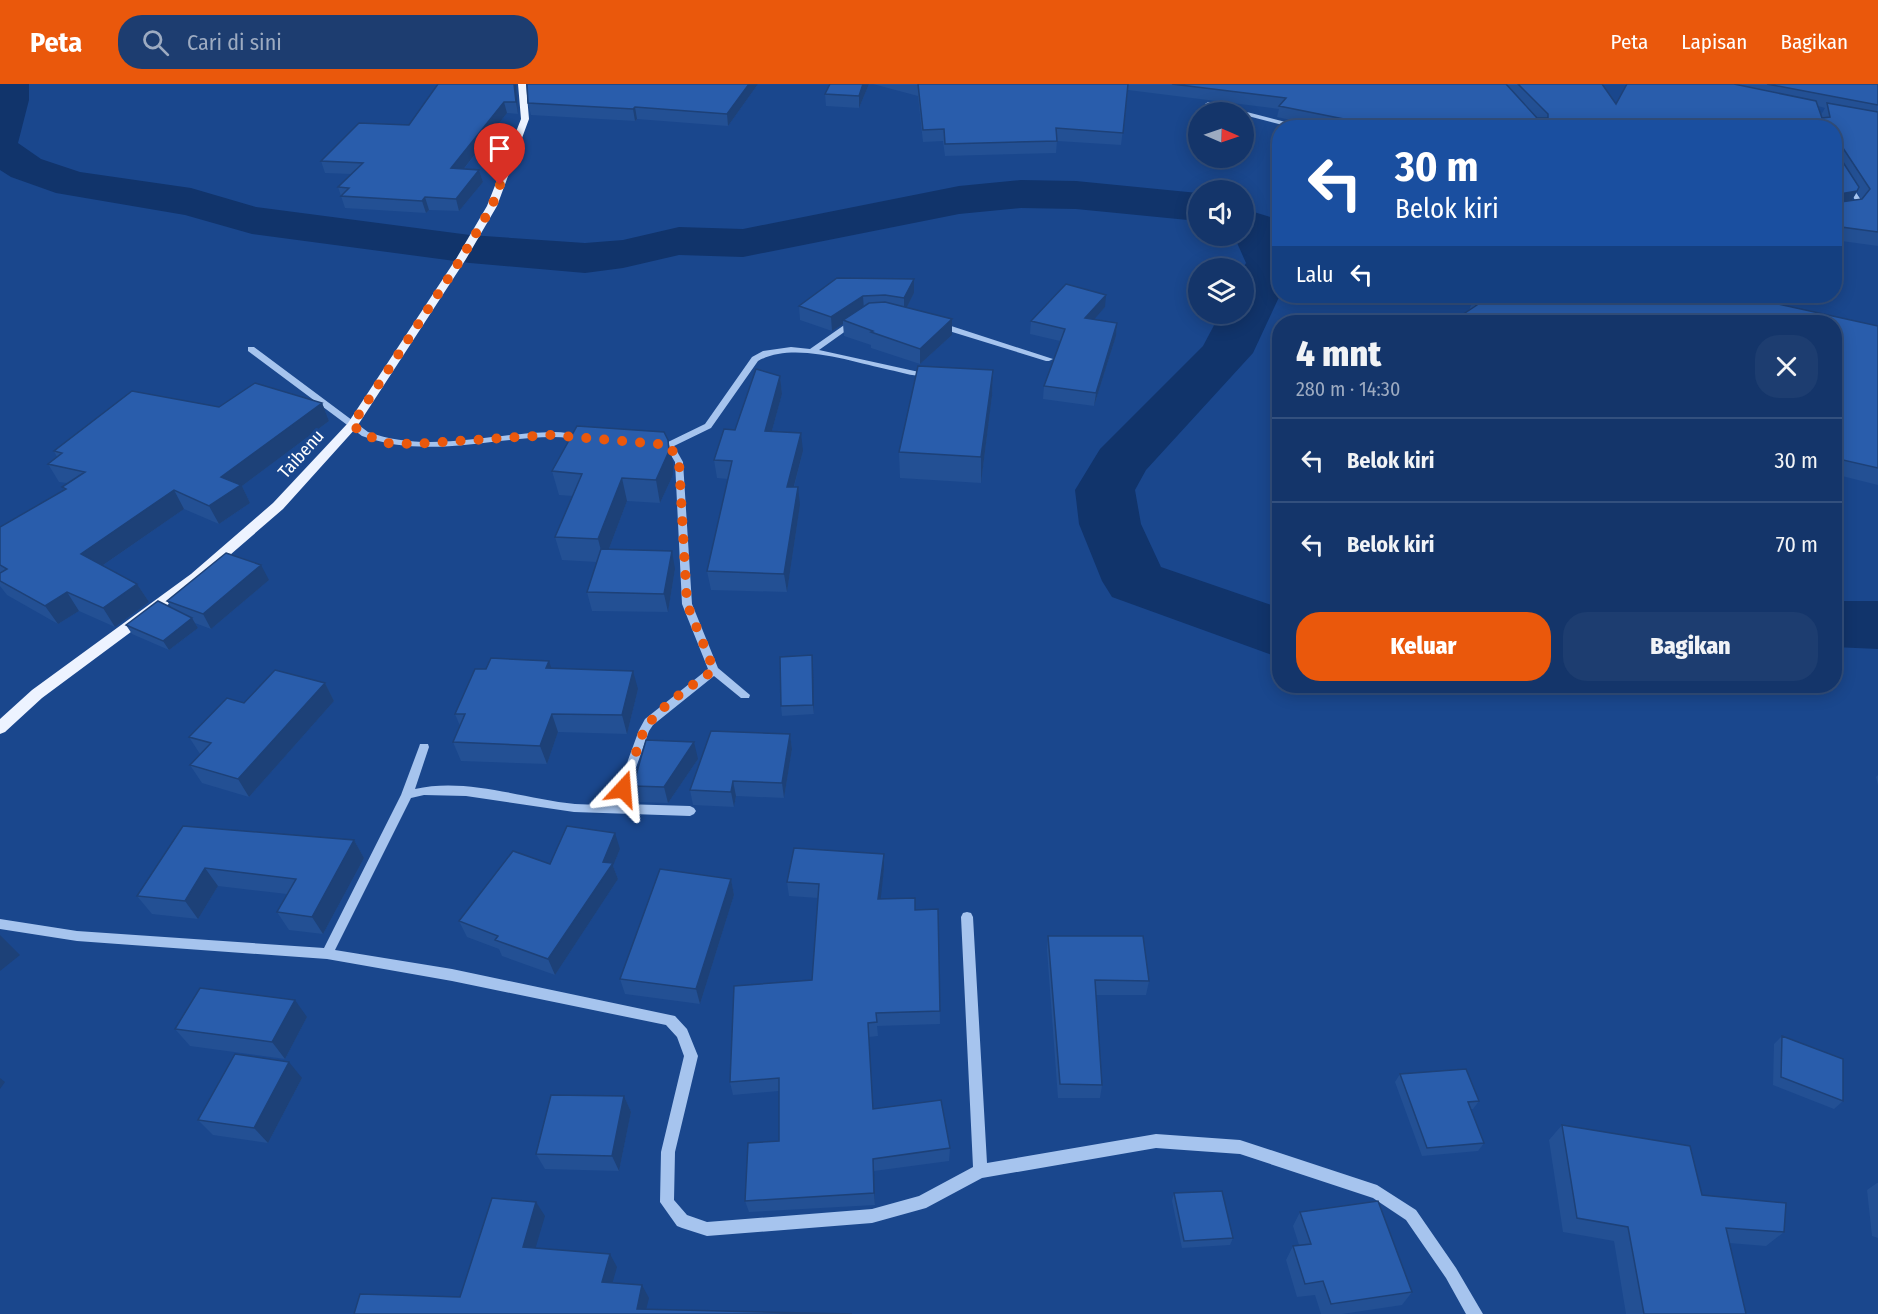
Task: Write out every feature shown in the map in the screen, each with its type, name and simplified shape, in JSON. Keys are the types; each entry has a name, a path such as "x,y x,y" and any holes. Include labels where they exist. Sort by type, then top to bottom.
{"main road":[{"name":"Taibenu","path":"0,728 37,694 204,570 278,506 352,425 461,259 492,206 525,119 522,84"}],"street":[{"path":"1254,116 1272,120"},
{"path":"1842,174 1858,200 1853,208 1842,209"},
{"path":"812,351 861,318"},
{"path":"929,323 1048,359"},
{"path":"251,349 364,434 385,443 412,444 550,435 598,439"},
{"path":"645,443 669,445 708,426 755,359 766,353 791,349 812,351 919,374"},
{"path":"669,445 679,462 687,604 714,670 745,695"},
{"path":"616,808 644,730 649,722 714,670"},
{"path":"327,954 410,788 424,747"},
{"path":"410,788 498,795 576,808 690,811"},
{"path":"967,917 980,1171"},
{"path":"0,924 77,936 327,954 452,975 670,1020 682,1033 691,1056 668,1152 667,1202 682,1221 708,1229 872,1216 921,1203 980,1171 1156,1141 1240,1147 1377,1192 1411,1215 1451,1273 1475,1314"}],"building":[{"path":"438,84 514,84 516,102 504,102 451,168 479,170 456,199 425,197 422,201 341,196 349,188 338,187 363,163 321,161 359,123 409,125"},
{"path":"527,84 749,84 727,114 635,107 633,109 528,103"},
{"path":"830,84 863,84 859,96 825,94"},
{"path":"918,84 1128,84 1123,133 1056,128 1057,141 945,144 944,129 923,130"},
{"path":"1172,84 1506,84 1537,118 1548,118 1548,114 1518,84 1602,84 1616,104 1627,84 1734,84 1816,101 1822,118 1830,117 1827,103 1878,112 1878,232 1842,227 1842,202 1862,199 1870,189 1842,147 1842,120 1349,120 1279,106 1286,98"},
{"path":"1767,84 1878,84 1878,105"},
{"path":"1842,161 1859,187 1857,191 1842,194"},
{"path":"837,278 914,279 904,298 885,295 863,296 831,317 799,306"},
{"path":"1066,284 1106,295 1085,318 1117,323 1096,393 1044,386 1065,329 1031,321"},
{"path":"885,302 952,319 920,349 843,320 869,303"},
{"path":"1472,303 1773,303 1828,315 1462,315 1477,305"},
{"path":"1842,318 1878,326 1878,468 1842,460"},
{"path":"918,366 993,370 981,457 899,452"},
{"path":"756,369 780,376 765,431 801,433 787,487 798,487 784,574 707,571 732,461 714,460 724,429 735,430"},
{"path":"255,383 322,403 221,477 241,485 209,506 174,490 81,554 137,584 103,608 67,592 45,606 0,581 0,573 7,569 0,565 0,527 66,489 62,487 85,472 48,464 62,453 54,451 132,391 219,407"},
{"path":"577,426 664,432 668,440 669,451 656,480 622,478 598,539 555,537 582,474 552,471"},
{"path":"601,549 672,551 664,594 587,592"},
{"path":"226,553 261,565 203,614 167,601"},
{"path":"158,601 192,618 163,641 126,625"},
{"path":"812,655 813,705 781,706 780,657"},
{"path":"491,658 549,661 546,668 633,671 622,715 552,714 540,746 453,742 465,714 455,714 475,669 486,669"},
{"path":"275,670 325,683 238,779 190,765 211,743 189,737 227,698 244,703"},
{"path":"711,731 790,734 782,783 733,781 731,792 690,790"},
{"path":"646,740 694,742 664,787 633,786"},
{"path":"183,826 354,840 312,917 277,912 296,879 205,868 185,901 137,896"},
{"path":"567,826 615,833 603,862 613,863 548,959 495,940 498,936 459,921 513,851 550,864"},
{"path":"794,848 884,854 878,899 915,898 915,910 938,909 940,1011 876,1013 877,1022 868,1023 873,1109 941,1100 950,1148 873,1159 874,1193 745,1201 748,1143 779,1141 779,1078 730,1082 734,986 812,980 819,884 787,882"},
{"path":"660,869 731,879 696,989 620,979"},
{"path":"1048,936 1143,936 1149,981 1095,980 1102,1085 1060,1084"},
{"path":"200,988 295,1000 272,1042 175,1029"},
{"path":"1782,1036 1843,1059 1843,1101 1781,1077"},
{"path":"235,1054 289,1062 254,1128 198,1120"},
{"path":"1466,1069 1479,1101 1468,1102 1484,1143 1427,1148 1400,1074"},
{"path":"551,1095 624,1096 612,1156 536,1154"},
{"path":"1562,1125 1690,1146 1702,1195 1786,1203 1784,1232 1726,1228 1746,1314 1644,1314 1628,1227 1577,1218"},
{"path":"1222,1191 1233,1238 1184,1241 1174,1193"},
{"path":"492,1198 536,1202 523,1247 610,1254 602,1282 642,1285 637,1309 852,1314 354,1314 360,1294 460,1297"},
{"path":"1378,1201 1412,1292 1331,1304 1323,1281 1305,1284 1293,1246 1311,1244 1300,1212"}],"waterway":[{"path":"0,139 9,100 9,84"},
{"path":"0,150 26,168 72,184 191,202 252,220 470,249 585,258 623,254 679,241 743,243 959,200 1021,194 1076,195 1188,206"},
{"path":"1254,227 1257,228 1270,263 1226,353 1121,462 1105,490 1110,524 1135,581 1272,631"},
{"path":"1842,624 1878,625"}],"route":[{"path":"500,185 492,206 461,259 352,425 364,434 385,443 412,444 550,435 669,445 679,462 687,604 714,670 649,722 623,789"}]}
